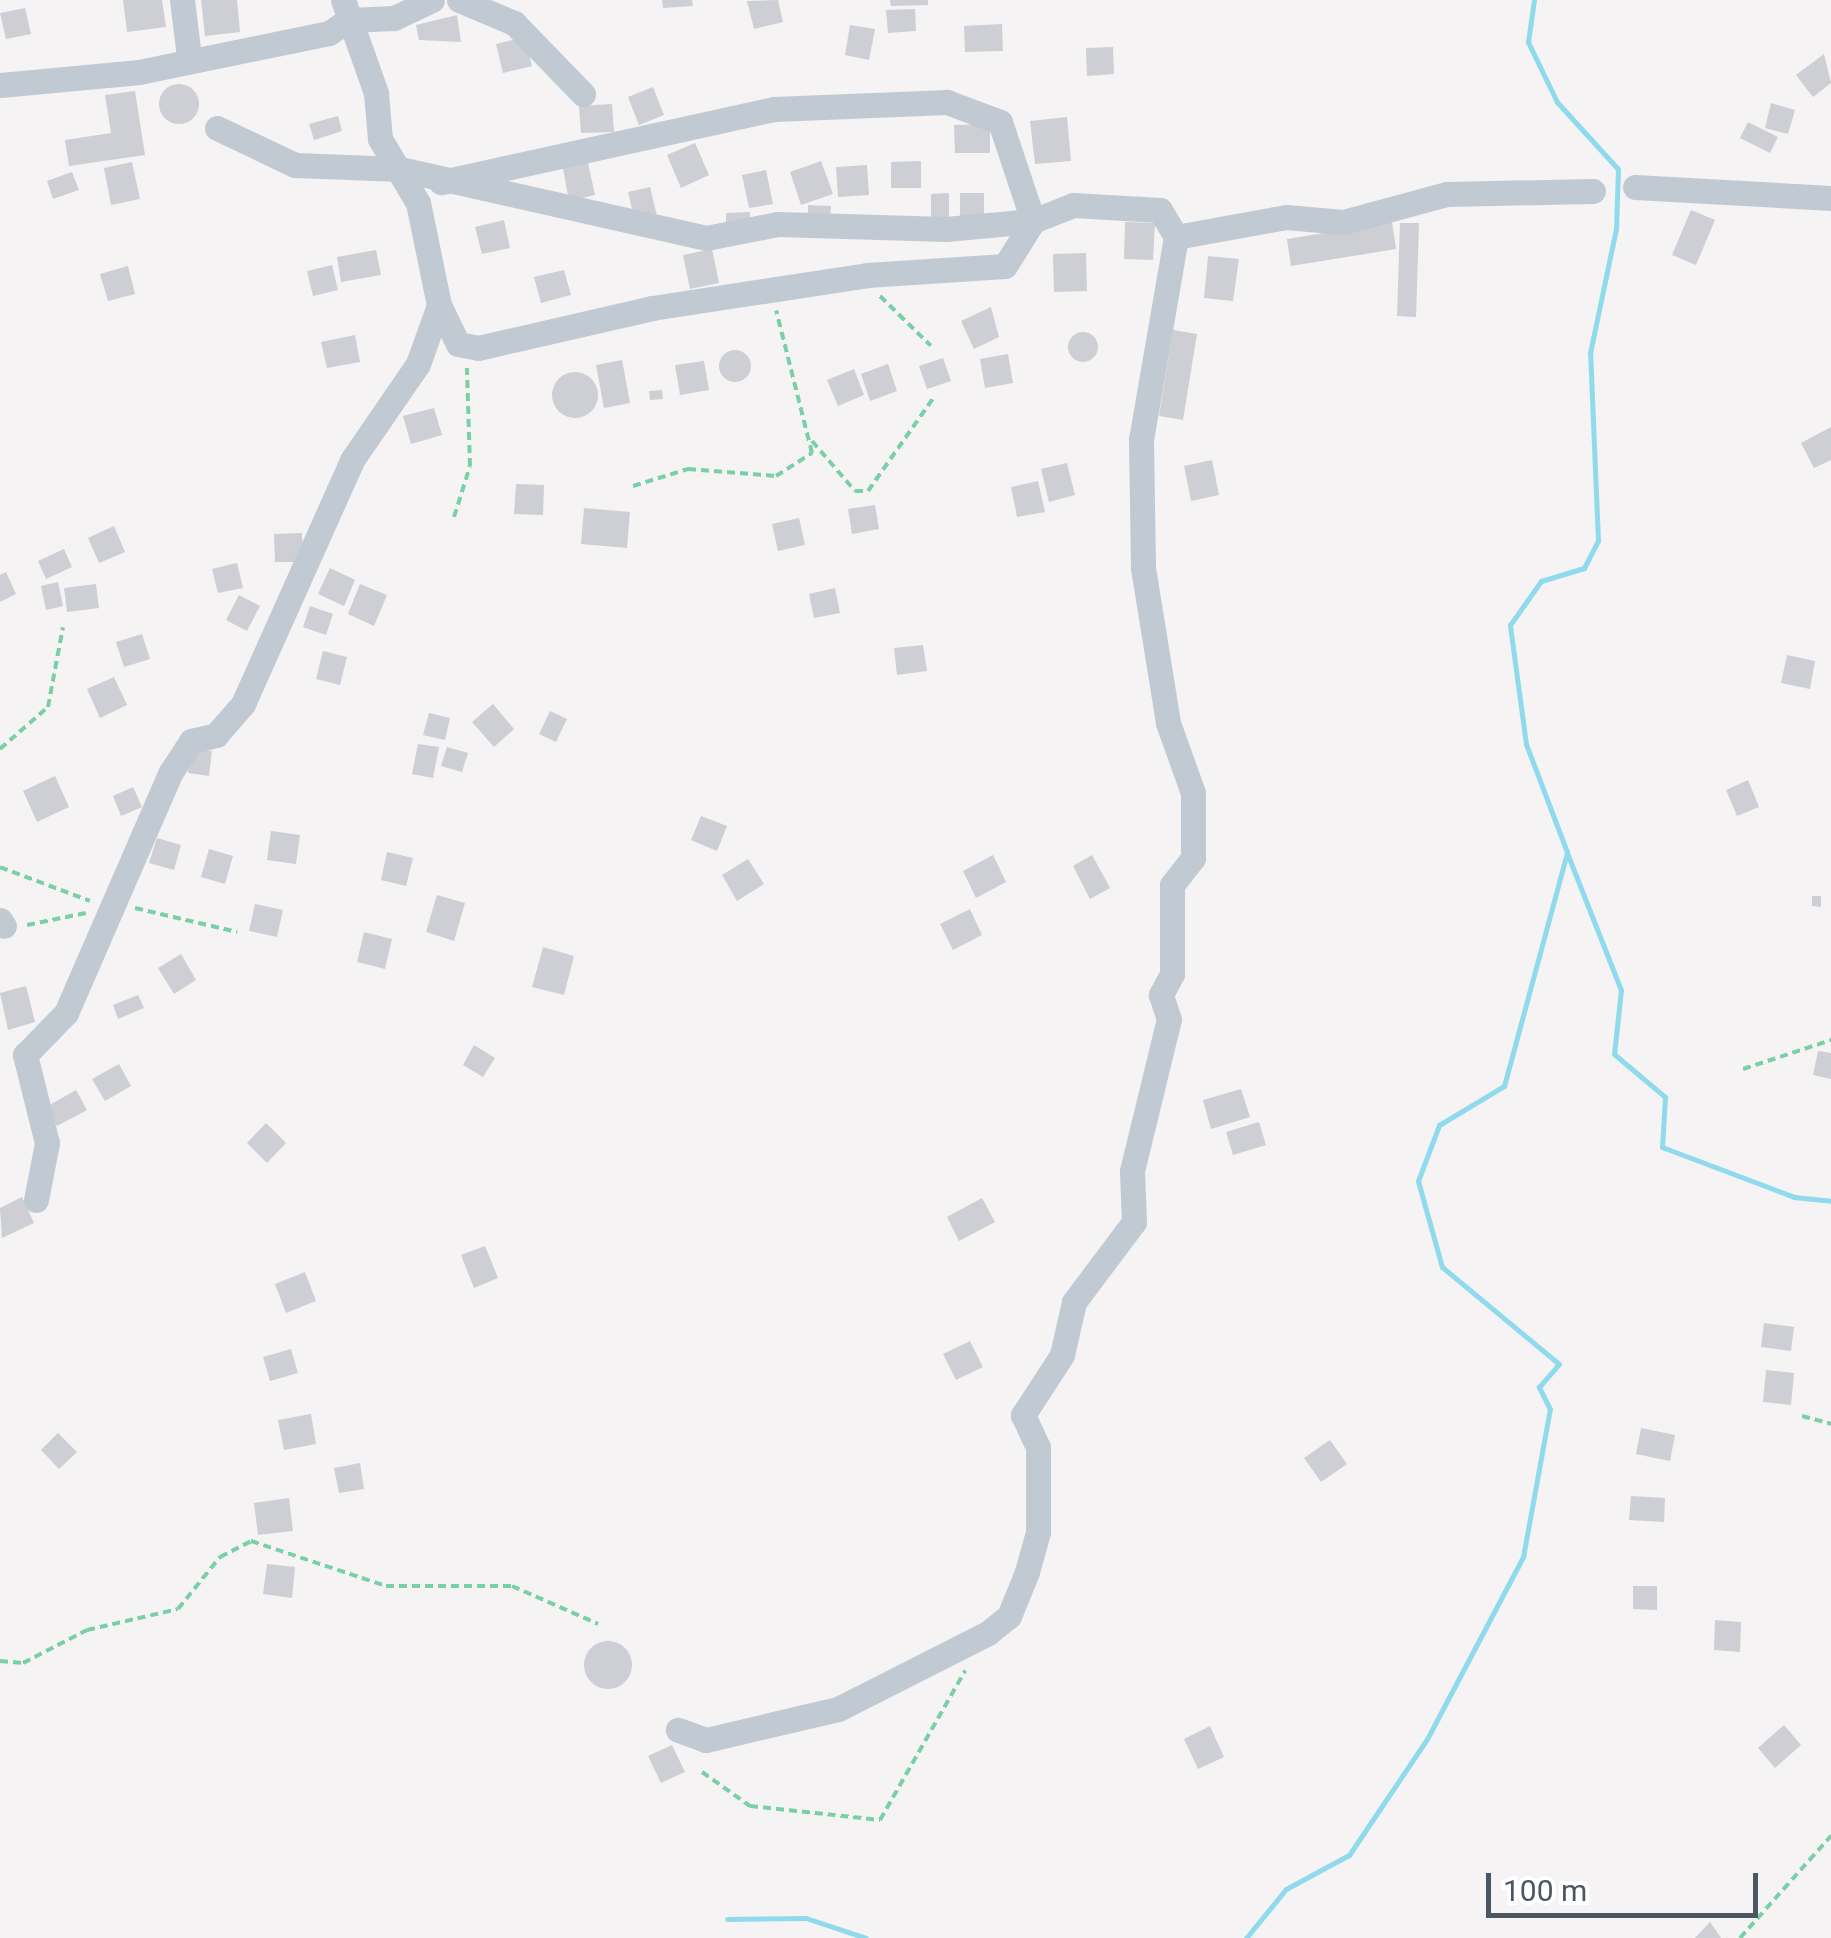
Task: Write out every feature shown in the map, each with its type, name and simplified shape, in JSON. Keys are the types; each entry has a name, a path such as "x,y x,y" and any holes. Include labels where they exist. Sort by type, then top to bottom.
{"street":[{"path":"182,0 189,57"},
{"path":"346,10 394,18 432,0"},
{"path":"458,0 514,22 583,94"},
{"path":"0,85 140,72 189,57 329,32 346,10"},
{"path":"346,10 376,93 380,139 418,203 439,305 458,344 772,296 867,275 1005,266 1033,221"},
{"path":"440,182 774,108 947,102 1000,122 1033,221"},
{"path":"217,128 295,165 400,169 440,182 706,238 778,224 946,230 1033,221 1073,205 1160,210 1176,237 1141,440 1144,568 1168,723 1193,792 1193,858 1172,885 1172,974 1161,995 1169,1019 1132,1171 1134,1222 1074,1302 1062,1355 1024,1415 1038,1447 1038,1532 1027,1572 1009,1616 988,1633 838,1709 706,1740 678,1730"},
{"path":"1635,188 1831,198"},
{"path":"1176,237 1286,217 1343,222 1447,194 1594,191"},
{"path":"36,1200 47,1144 25,1055 66,1013 108,909 171,772 192,741 216,735 242,704 352,460 418,364 439,305"}],"path":[{"path":"867,275 932,346"},
{"path":"772,296 792,394 812,441 855,491 868,491 934,397"},
{"path":"454,517 470,466 458,344"},
{"path":"634,486 688,469 776,476 798,469 812,441"},
{"path":"0,749 48,707 63,627"},
{"path":"0,867 108,909"},
{"path":"1743,1069 1831,1040"},
{"path":"1802,1416 1831,1424"},
{"path":"0,1661 24,1663 87,1630 178,1609 220,1557 251,1541 386,1586 512,1586 598,1624"},
{"path":"702,1772 750,1806 880,1820 967,1666"},
{"path":"1740,1938 1831,1836"}],"building":[{"path":"123,0 162,0 166,27 127,32"},
{"path":"201,0 237,0 240,32 205,36"},
{"path":"662,0 692,0 693,6 663,8"},
{"path":"778,0 783,22 754,29 747,1"},
{"path":"890,0 928,0 928,5 891,6"},
{"path":"25,8 31,34 6,39 0,13"},
{"path":"915,9 916,31 888,33 886,10"},
{"path":"457,15 461,42 419,40 416,25"},
{"path":"1002,24 1003,51 965,52 964,26"},
{"path":"850,25 875,29 869,60 845,55"},
{"path":"525,37 532,66 503,73 496,44"},
{"path":"1113,47 1114,74 1087,76 1086,48"},
{"path":"1824,54 1831,83 1813,97 1796,75"},
{"path":"179,84 193,90 199,104 193,118 179,124 165,118 159,104 165,90"},
{"path":"653,87 664,115 639,125 628,97"},
{"path":"135,91 145,155 69,166 65,140 111,133 105,95"},
{"path":"1771,103 1795,110 1788,134 1765,128"},
{"path":"612,104 614,132 581,133 579,106"},
{"path":"338,116 342,131 314,140 309,124"},
{"path":"1067,117 1071,161 1035,164 1030,121"},
{"path":"1748,122 1778,137 1770,153 1740,138"},
{"path":"990,124 990,153 955,153 954,125"},
{"path":"695,143 709,175 681,188 667,155"},
{"path":"821,161 833,194 801,205 790,172"},
{"path":"921,161 921,188 891,188 891,162"},
{"path":"132,162 140,199 111,205 104,168"},
{"path":"588,163 595,195 569,201 563,168"},
{"path":"867,165 869,195 838,197 836,167"},
{"path":"766,170 773,204 749,208 742,175"},
{"path":"72,172 79,190 53,199 47,181"},
{"path":"650,187 657,216 635,222 628,192"},
{"path":"949,193 949,222 931,222 931,194"},
{"path":"960,193 984,193 984,219 960,219"},
{"path":"808,205 831,206 830,219 808,218"},
{"path":"1691,210 1715,220 1696,265 1672,255"},
{"path":"750,212 750,227 726,227 726,213"},
{"path":"504,220 510,248 482,254 475,227"},
{"path":"1125,222 1155,223 1153,260 1124,259"},
{"path":"1392,222 1396,249 1291,266 1287,239"},
{"path":"1400,223 1419,223 1416,317 1397,316"},
{"path":"712,249 719,283 690,289 683,255"},
{"path":"376,250 381,275 341,282 337,257"},
{"path":"1086,253 1087,291 1054,292 1053,254"},
{"path":"1208,256 1239,259 1233,301 1204,298"},
{"path":"332,265 338,290 313,296 307,271"},
{"path":"128,266 135,294 108,301 100,274"},
{"path":"564,270 571,295 541,303 534,277"},
{"path":"991,307 999,337 974,349 961,321"},
{"path":"1173,330 1197,334 1183,420 1159,416"},
{"path":"1083,332 1097,341 1098,347 1089,361 1083,362 1069,353 1068,347 1077,333"},
{"path":"355,335 360,362 327,368 321,342"},
{"path":"735,350 746,355 751,366 746,377 735,382 724,377 719,366 724,355"},
{"path":"1008,354 1013,383 985,388 980,359"},
{"path":"943,358 951,381 927,389 919,366"},
{"path":"622,360 630,403 604,408 596,365"},
{"path":"704,361 709,390 680,395 675,365"},
{"path":"888,364 897,391 870,401 861,374"},
{"path":"854,369 864,395 838,406 827,380"},
{"path":"575,372 591,379 598,395 591,411 575,418 559,411 552,395 559,379"},
{"path":"662,390 663,399 650,400 649,391"},
{"path":"434,408 442,435 411,444 403,416"},
{"path":"1831,427 1831,460 1814,468 1801,443"},
{"path":"1212,460 1219,495 1191,501 1184,466"},
{"path":"1067,463 1075,495 1049,502 1041,469"},
{"path":"1038,481 1045,512 1017,517 1011,487"},
{"path":"516,484 544,485 543,515 514,514"},
{"path":"875,505 879,529 852,534 848,509"},
{"path":"584,508 630,512 627,548 581,544"},
{"path":"799,518 805,545 778,551 772,524"},
{"path":"114,526 125,552 99,563 88,538"},
{"path":"302,533 303,562 275,562 274,534"},
{"path":"64,549 72,567 46,579 38,561"},
{"path":"237,563 243,588 218,593 212,569"},
{"path":"330,568 355,580 344,606 318,594"},
{"path":"6,572 16,594 0,602 0,575"},
{"path":"58,582 63,606 46,610 41,586"},
{"path":"96,584 99,608 67,612 64,588"},
{"path":"360,584 387,595 374,626 348,614"},
{"path":"835,588 840,613 814,618 809,594"},
{"path":"239,595 260,606 247,631 226,620"},
{"path":"310,606 333,614 326,635 303,627"},
{"path":"142,634 150,659 124,667 116,642"},
{"path":"923,645 927,671 897,675 894,648"},
{"path":"323,651 347,657 340,685 316,679"},
{"path":"1787,655 1815,661 1810,689 1781,683"},
{"path":"114,677 127,705 100,718 87,689"},
{"path":"493,704 514,729 494,747 472,722"},
{"path":"550,711 567,719 556,742 539,734"},
{"path":"429,713 450,718 445,740 423,735"},
{"path":"418,744 439,747 433,778 412,774"},
{"path":"447,747 468,753 462,772 441,766"},
{"path":"191,748 212,751 209,776 188,773"},
{"path":"55,776 69,807 37,822 23,791"},
{"path":"1748,780 1759,807 1737,816 1726,790"},
{"path":"133,787 142,807 121,816 113,796"},
{"path":"701,816 727,826 717,851 691,840"},
{"path":"271,831 300,835 296,864 267,860"},
{"path":"157,838 181,845 174,870 149,863"},
{"path":"209,849 233,856 225,884 201,877"},
{"path":"387,852 413,858 406,886 381,880"},
{"path":"993,855 1006,882 976,898 963,871"},
{"path":"1092,855 1110,888 1090,899 1073,866"},
{"path":"748,859 764,884 737,901 722,875"},
{"path":"437,895 465,903 454,941 426,932"},
{"path":"1812,896 1821,896 1821,907 1812,906"},
{"path":"255,904 283,910 277,937 249,931"},
{"path":"970,909 982,935 953,950 940,924"},
{"path":"364,932 392,939 385,969 357,962"},
{"path":"543,947 574,956 564,995 532,987"},
{"path":"181,954 196,980 174,994 158,968"},
{"path":"26,986 35,1022 8,1030 0,993"},
{"path":"138,995 144,1008 118,1019 113,1005"},
{"path":"474,1045 495,1058 483,1077 463,1065"},
{"path":"1818,1051 1831,1053 1831,1079 1813,1075"},
{"path":"119,1064 131,1086 105,1101 92,1079"},
{"path":"1241,1089 1250,1117 1211,1129 1203,1100"},
{"path":"76,1090 87,1110 57,1126 46,1107"},
{"path":"1259,1122 1266,1145 1233,1155 1226,1132"},
{"path":"266,1123 286,1143 267,1163 247,1143"},
{"path":"22,1197 34,1223 2,1238 0,1208"},
{"path":"982,1198 995,1222 959,1241 947,1217"},
{"path":"485,1246 498,1278 474,1288 461,1255"},
{"path":"305,1272 316,1301 286,1313 275,1284"},
{"path":"1764,1323 1794,1327 1791,1351 1761,1347"},
{"path":"970,1341 983,1367 956,1380 943,1354"},
{"path":"291,1349 298,1373 270,1381 263,1357"},
{"path":"1766,1370 1794,1373 1791,1405 1763,1402"},
{"path":"311,1414 316,1444 284,1450 278,1420"},
{"path":"1641,1428 1675,1435 1670,1461 1636,1454"},
{"path":"58,1433 77,1452 59,1469 41,1450"},
{"path":"1330,1440 1347,1464 1321,1482 1304,1458"},
{"path":"360,1463 364,1489 339,1493 334,1468"},
{"path":"1631,1496 1665,1498 1664,1522 1629,1520"},
{"path":"289,1498 293,1531 258,1535 254,1503"},
{"path":"267,1564 295,1567 292,1598 263,1594"},
{"path":"1633,1586 1657,1586 1657,1610 1633,1609"},
{"path":"1715,1620 1741,1622 1740,1652 1714,1650"},
{"path":"608,1641 625,1648 632,1665 625,1682 608,1689 591,1682 584,1665 591,1648"},
{"path":"1784,1725 1801,1745 1775,1768 1758,1748"},
{"path":"1210,1726 1224,1757 1198,1769 1184,1739"},
{"path":"672,1745 685,1772 661,1783 648,1756"},
{"path":"1710,1922 1721,1938 1695,1938"}],"waterway":[{"path":"1246,1938 1286,1889 1349,1855 1427,1739 1523,1557 1550,1409 1539,1387 1559,1364 1442,1267 1418,1181 1439,1125 1504,1086 1567,852 1526,744 1510,625 1541,581 1584,568 1598,541 1590,353 1616,229 1618,169 1557,102 1528,42 1534,0"},
{"path":"1567,853 1621,990 1614,1054 1665,1097 1662,1147 1794,1197 1831,1201"},
{"path":"727,1919 806,1918 866,1938"}]}
